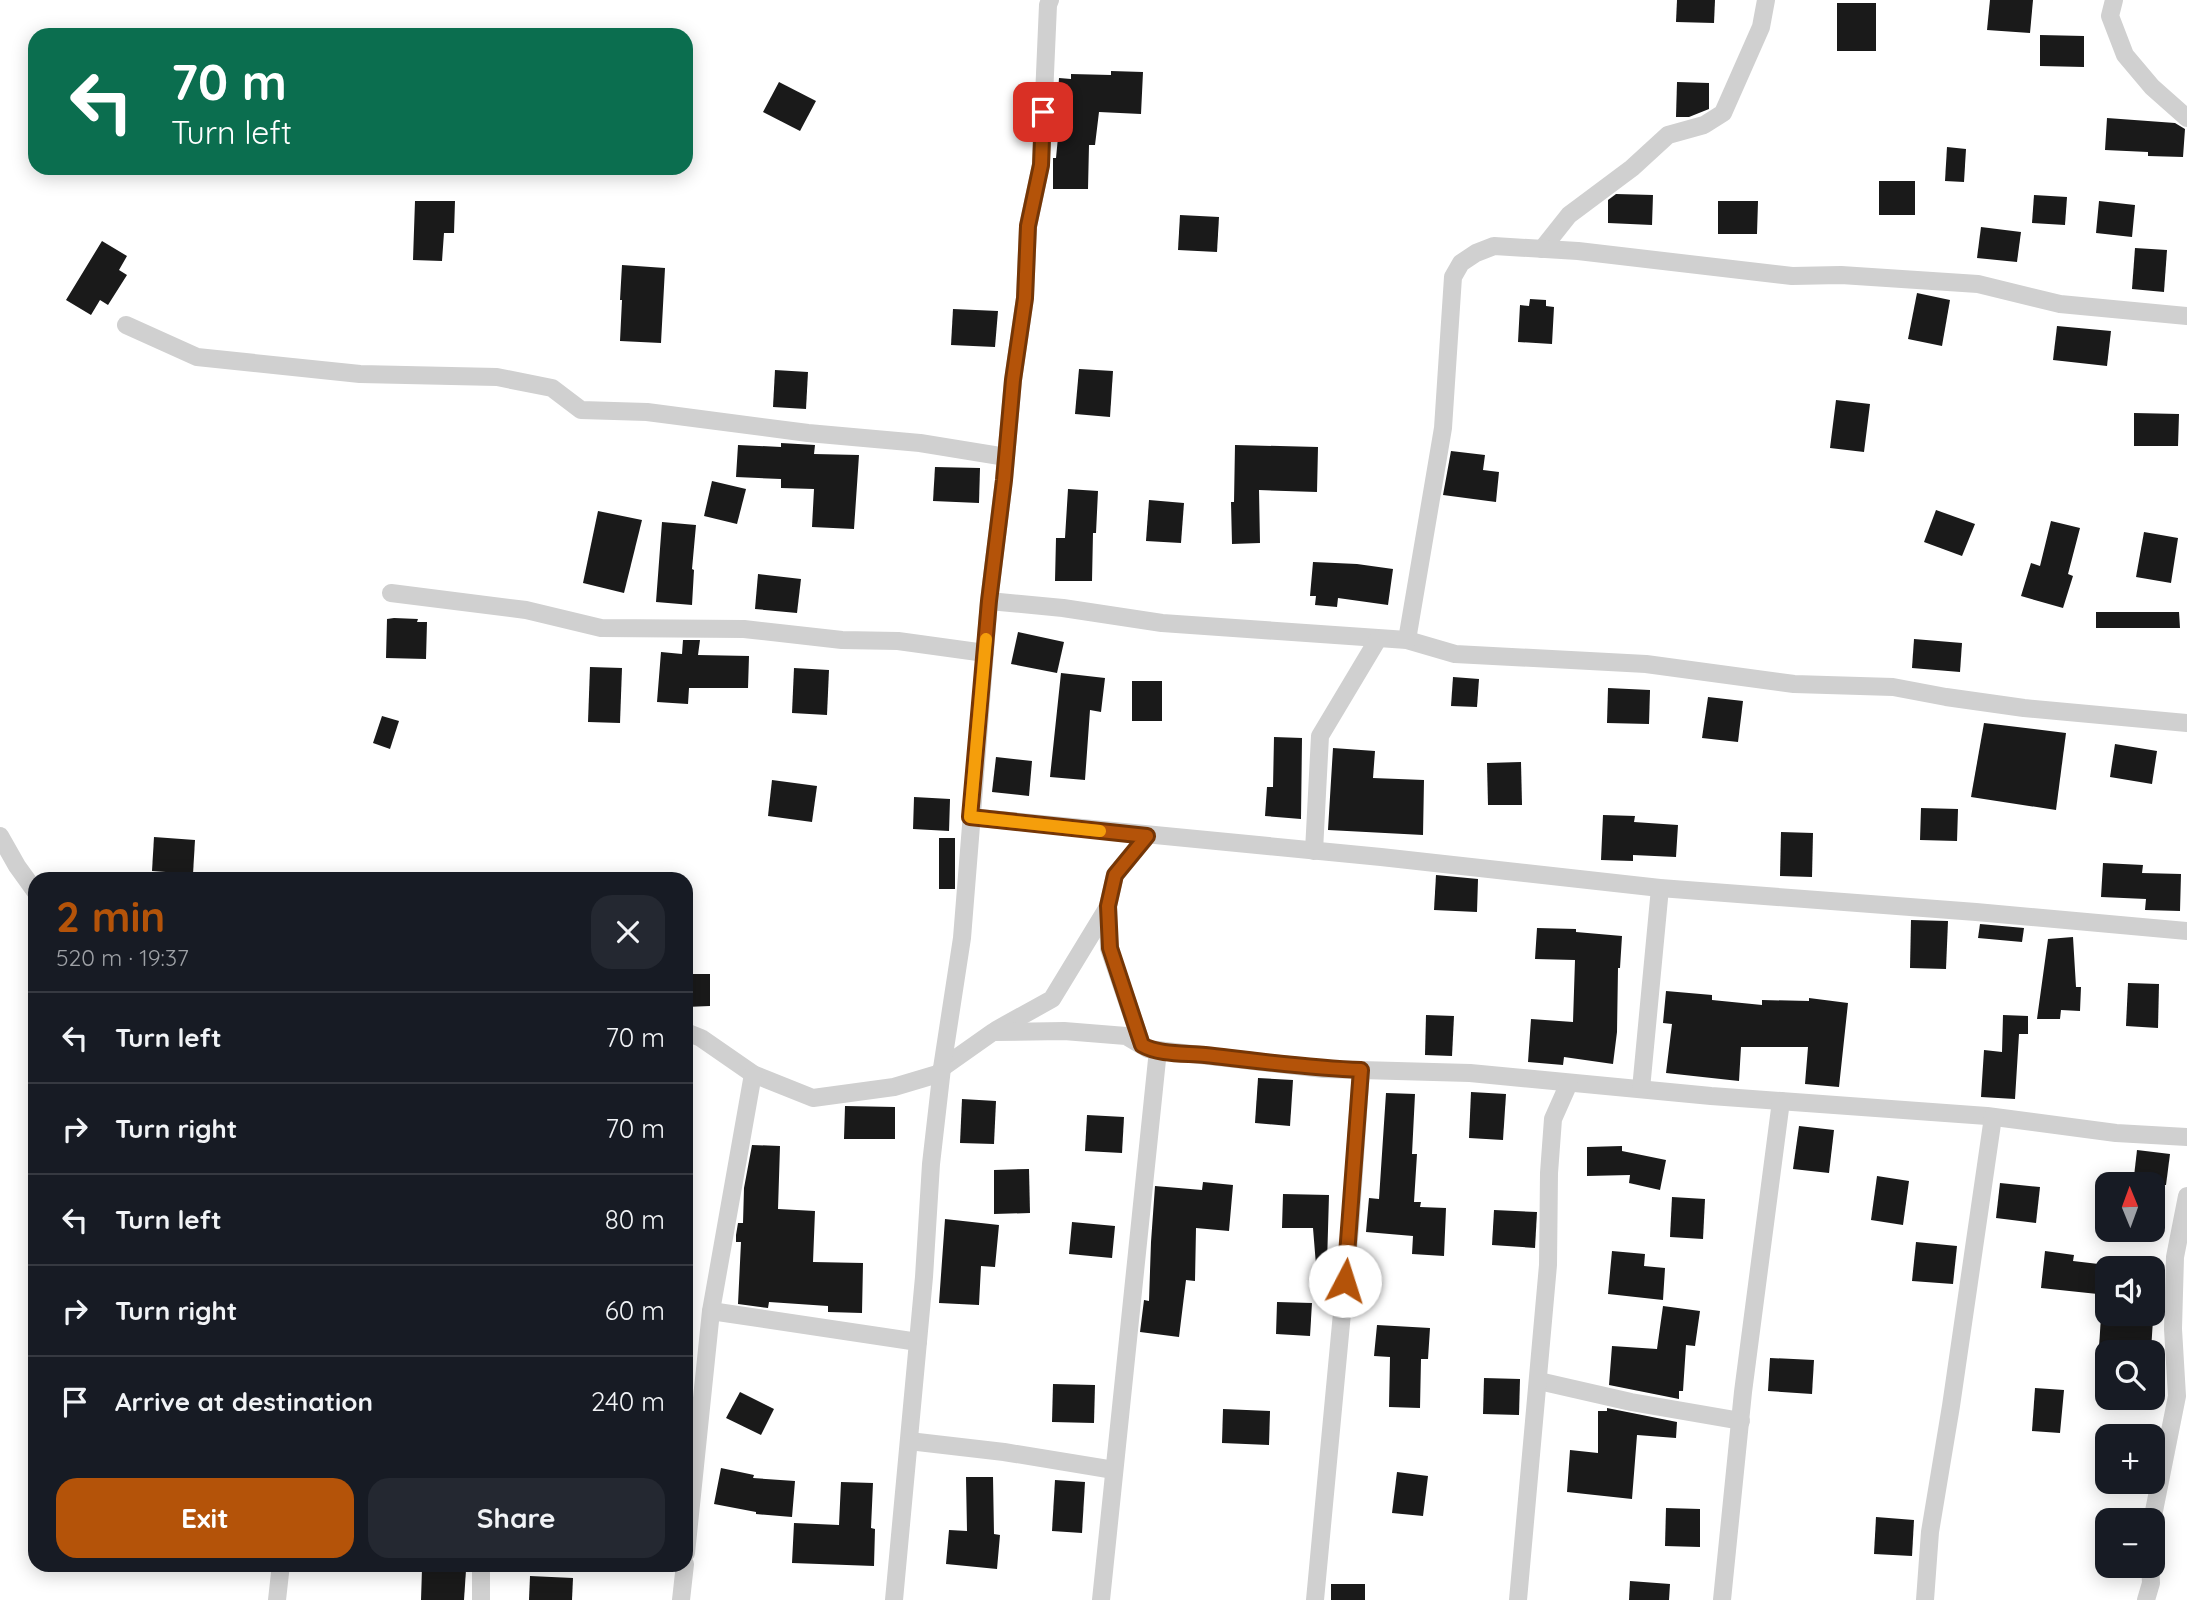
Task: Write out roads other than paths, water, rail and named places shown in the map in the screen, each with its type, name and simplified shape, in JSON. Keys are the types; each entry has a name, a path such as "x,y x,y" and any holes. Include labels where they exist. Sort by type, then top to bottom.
{"street":[{"path":"894,1600 931,1164 962,938 989,601 1013,380 1025,298 1028,226 1041,165 1050,0"},
{"path":"1542,250 1569,215 1632,168 1668,135 1704,125 1723,113 1761,27 1766,0"},
{"path":"2114,0 2110,16 2125,55 2152,87 2187,118"},
{"path":"1407,640 1443,428 1453,277 1461,263 1476,253 1494,246 1578,251 1792,276 1841,275 1978,284 2060,304 2187,316"},
{"path":"126,325 197,357 360,374 497,377 552,388 581,410 647,412 808,433 920,443 1006,457"},
{"path":"391,593 526,610 601,628 744,629 842,640 898,641 985,653"},
{"path":"989,601 1063,608 1162,623 1407,640 1455,654 1646,664 1794,684 1893,687 2024,708 2187,723"},
{"path":"1314,851 1320,736 1339,700 1378,639"},
{"path":"970,817 1660,888 2187,931"},
{"path":"0,836 28,880"},
{"path":"1101,1600 1150,1048 1110,948 1108,906 1115,875 1147,836"},
{"path":"1641,1089 1660,888"},
{"path":"693,1035 753,1074 813,1098 894,1087 942,1071 993,1032 1052,999 1108,906"},
{"path":"993,1032 1064,1031 1126,1036 1150,1048 1324,1069 1470,1073 1993,1117 2116,1133 2187,1137"},
{"path":"1315,1600 1349,1241 1361,1070"},
{"path":"693,1485 711,1311 753,1074"},
{"path":"1518,1600 1548,1265 1549,1173 1553,1119 1569,1083"},
{"path":"1722,1600 1762,1236 1781,1101"},
{"path":"1925,1600 1930,1532 1993,1117"},
{"path":"2154,1508 2176,1396 2173,1329 2175,1257 2187,1196"},
{"path":"711,1311 918,1342"},
{"path":"1539,1381 1631,1402 1741,1422"},
{"path":"909,1441 1004,1452 1114,1470"},
{"path":"277,1600 280,1572"},
{"path":"481,1572 481,1600"},
{"path":"681,1600 684,1572"},
{"path":"2146,1600 2151,1578"}]}
